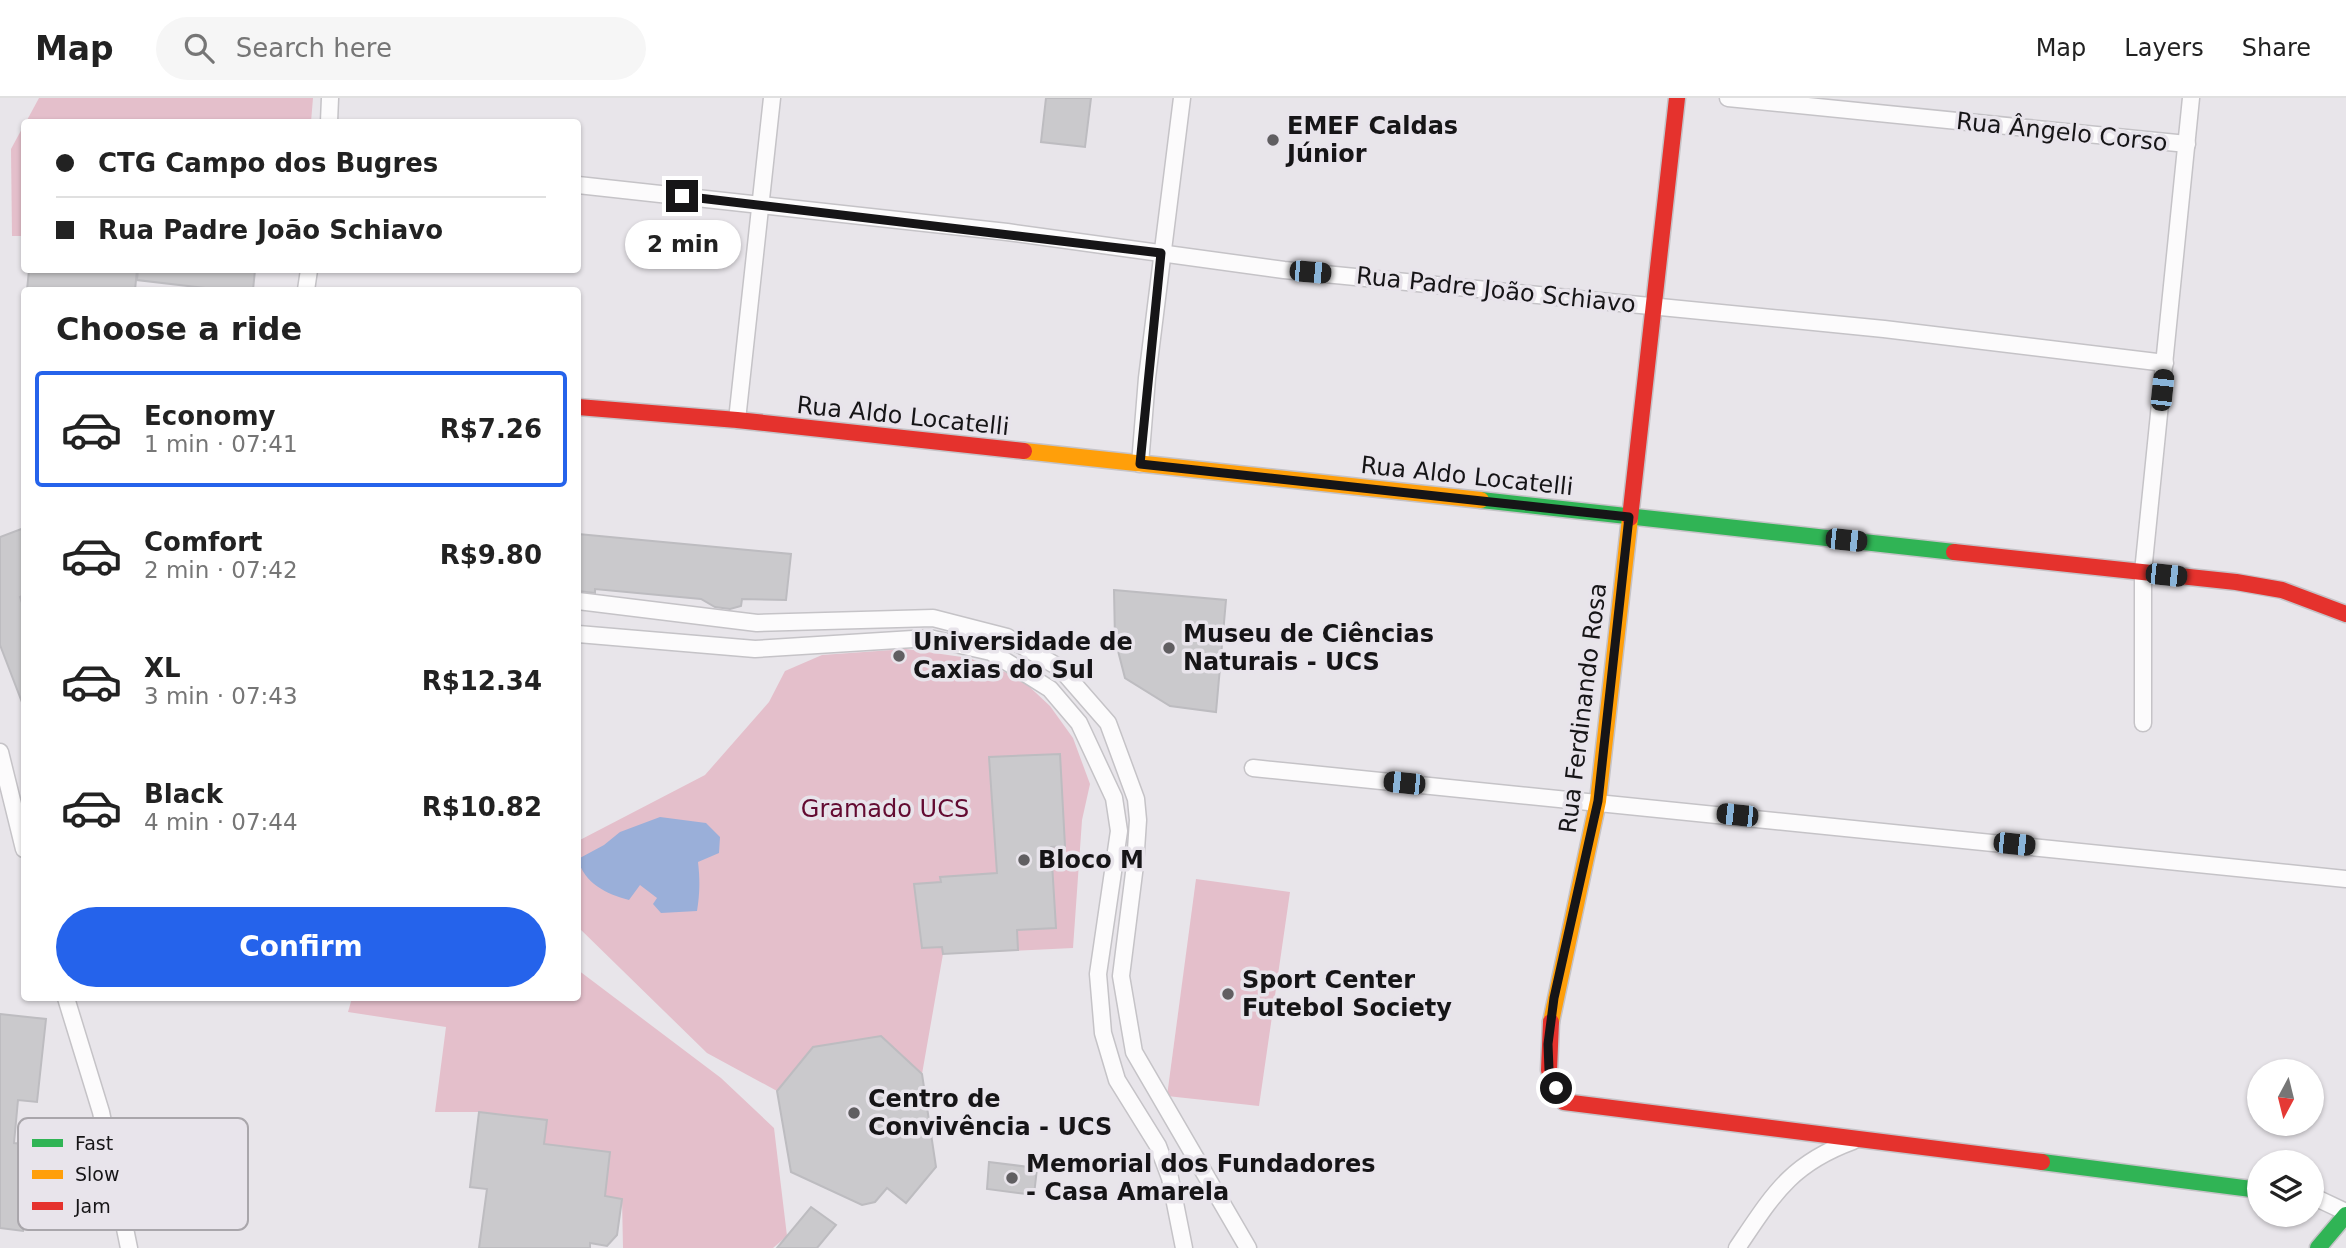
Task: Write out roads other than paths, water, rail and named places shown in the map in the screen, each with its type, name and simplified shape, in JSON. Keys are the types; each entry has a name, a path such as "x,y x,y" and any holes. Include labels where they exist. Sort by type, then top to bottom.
{"main road":[{"name":"Rua Ferdinando Rosa","path":"1676,98 1598,801 1554,998 1548,1044 1549,1070 1564,1102 1862,1138"},
{"name":"Rua Aldo Locatelli","path":"581,407 737,420 2143,572 2282,590 2346,614"},
{"path":"1862,1138 2247,1188"},
{"path":"2318,1248 2346,1213"}],"street":[{"path":"329,119 330,98"},
{"path":"737,420 772,98"},
{"path":"1140,464 1161,253 1182,98"},
{"name":"Rua Ângelo Corso","path":"1728,98 2187,144"},
{"path":"2143,723 2143,572 2191,98"},
{"name":"Rua Padre João Schiavo","path":"581,185 761,204 1284,270 1884,329 2165,363"},
{"path":"581,601 757,623 933,618 1007,637 1059,668 1108,723 1136,799 1139,820 1121,976 1134,1052"},
{"path":"581,634 765,649 929,638 991,652 1050,689 1079,723 1114,798 1119,831 1098,974 1103,1033 1117,1080 1162,1156 1170,1178 1184,1248"},
{"path":"0,752 21,838"},
{"path":"1252,768 2346,879"},
{"path":"67,1001 102,1118"},
{"path":"1103,1033 1116,1037 1134,1052 1248,1248"},
{"path":"1737,1248 1778,1188 1820,1153 1862,1138"},
{"path":"2324,1202 2346,1213"},
{"path":"125,1230 129,1248"}],"water":[{"path":"660,817 706,823 720,837 719,853 698,862 697,911 661,913 653,904 657,898 640,885 629,900 604,891 585,875 581,867 581,857 604,845 620,832"}],"place":[{"name":"EMEF Caldas Júnior","path":"1273,140"},
{"name":"Museu de Ciências Naturais - UCS","path":"1169,648"},
{"name":"Universidade de Caxias do Sul","path":"899,656"},
{"name":"Bloco M","path":"1024,860"},
{"name":"Sport Center Futebol Society","path":"1228,994"},
{"name":"Centro de Convivência - UCS","path":"854,1113"},
{"name":"Memorial dos Fundadores - Casa Amarela","path":"1012,1178"}],"park label":[{"name":"Gramado UCS","path":"885,809"}]}
